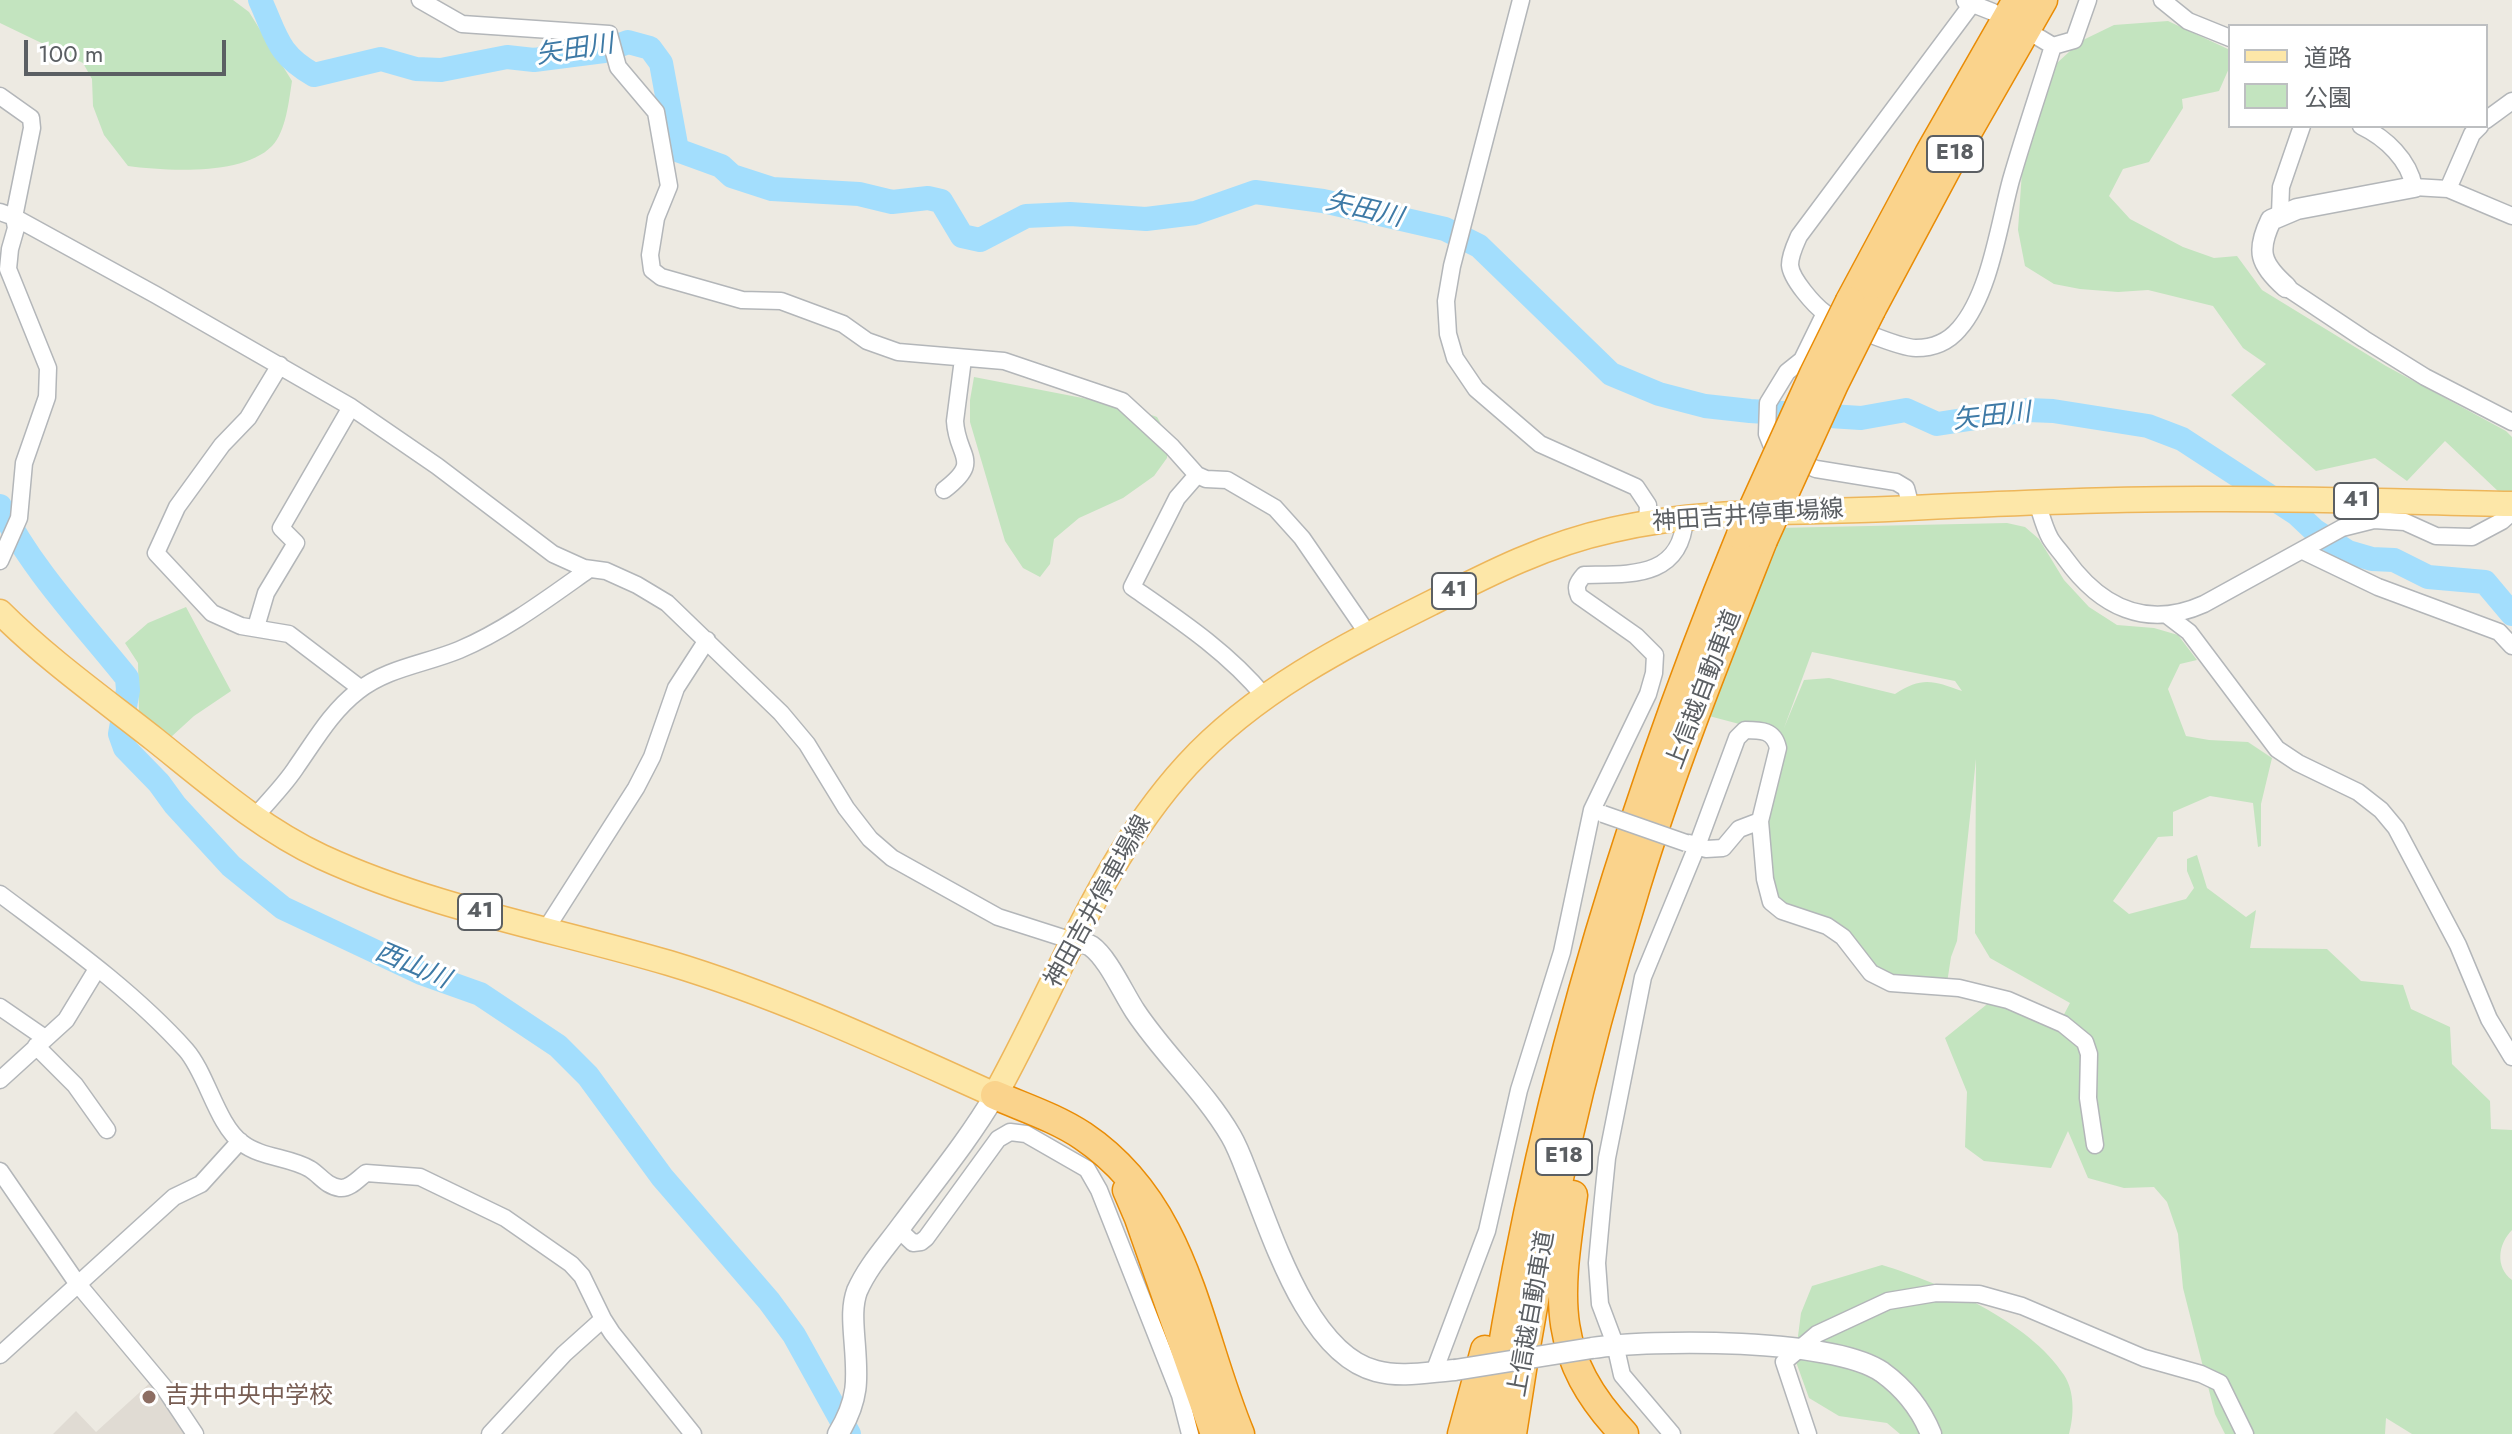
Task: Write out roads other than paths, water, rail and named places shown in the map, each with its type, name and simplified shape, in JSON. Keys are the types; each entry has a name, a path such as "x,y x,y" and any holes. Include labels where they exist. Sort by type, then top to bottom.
{"highway":[{"name":"上信越自動車道","path":"1849,308 1948,166 2043,0"},
{"name":"上信越自動車道","path":"1512,1434 1560,1172 1608,982 1752,538 1801,401 2005,6"},
{"name":"上信越自動車道","path":"1489,1434 1497,1373 1531,1196 1585,976 1646,786 1698,643 1752,538"},
{"path":"1624,1434 1598,1404 1575,1364 1567,1340 1563,1285 1576,1173 1592,1080 1637,885"},
{"path":"1462,1434 1559,1054 1585,976"},
{"path":"995,1095 1067,1126 1099,1147 1144,1193 1169,1234 1214,1356 1232,1429"}],"main road":[{"name":"神田吉井停車場線","path":"995,1095 1117,860 1152,807 1210,741 1264,696 1300,672 1368,634 1530,554 1609,530 1685,518 2037,502 2201,499 2512,504"},
{"name":"41","path":"0,612 37,648 254,818 320,856 381,883 671,964 760,994 995,1095"}],"street":[{"path":"420,0 462,24 609,34 618,67 656,112 669,186 656,218 650,255 652,270 661,277 742,300 781,301 843,324 867,341 898,352 1004,361 1122,401 1197,475 1206,479 1227,480 1275,508 1302,538 1368,634"},
{"path":"1521,0 1452,266 1446,301 1448,334 1455,358 1476,389 1540,444 1636,487 1648,505 1647,523"},
{"path":"2038,37 2053,46 2074,40 2088,0"},
{"path":"2162,0 2188,21 2228,37"},
{"path":"2005,6 1970,1 1799,236 1790,266 1798,285 1849,308 1890,343 1914,348 1939,345 1959,330 1971,312 1991,263 2011,181 2053,46"},
{"path":"0,96 31,118 32,128 7,214 16,228 8,269 48,368 47,397 24,463 19,518 0,561"},
{"path":"2488,119 2512,101"},
{"path":"2280,214 2281,187 2301,128"},
{"path":"2364,128 2397,153 2412,171 2414,187"},
{"path":"2448,189 2472,134 2478,128"},
{"path":"2512,216 2448,189 2414,187 2280,214 2271,220 2261,240 2262,259 2270,273 2286,287 2425,377 2512,422"},
{"path":"7,214 351,407 437,466 553,554 588,570 606,571 667,603 781,713 807,744 846,808 870,839 892,858 998,917 1091,946 1136,1013 1233,1138 1289,1276 1323,1334 1336,1349 1353,1361 1375,1371 1406,1376 1615,1344 1726,1343 1799,1350 1844,1357 1880,1371 1905,1392 1925,1418 1931,1434"},
{"path":"1849,308 1802,360 1787,372 1768,403 1767,434 1780,454 1816,469 1896,482 1906,488 1911,507"},
{"path":"944,490 963,476 967,458 955,421 963,359"},
{"path":"280,365 248,418 222,445 177,507 156,553 212,613 241,626 289,634 360,688"},
{"path":"256,627 266,593 296,543 281,528 351,407"},
{"path":"1197,475 1177,498 1132,587 1242,670 1264,696"},
{"path":"2037,502 2050,538 2077,576 2108,601 2153,617 2188,612 2342,528 2374,520 2405,522 2436,536 2472,537 2512,512"},
{"path":"1434,1372 1487,1231 1519,1090 1565,940 1598,812 1654,673 1655,655 1636,636 1579,596 1576,589 1578,582 1584,575 1625,575 1652,569 1665,561 1677,546 1685,518"},
{"path":"2309,547 2378,587 2499,632 2512,646"},
{"path":"254,818 296,768 338,708 360,688 385,674 457,650 493,633 588,570"},
{"path":"2168,616 2189,632 2277,749 2298,763 2358,792 2381,810 2396,828 2458,945 2489,1019 2512,1057"},
{"path":"546,929 636,788 652,757 676,688 707,640"},
{"path":"1672,1434 1622,1375 1615,1344 1600,1304 1597,1263 1607,1158 1643,977 1692,844 1737,738 1745,730 1769,733 1776,740 1778,748 1760,821 1765,879 1771,902 1782,911 1827,926 1843,937 1871,973 1891,983 1959,988 2008,1000 2063,1024 2085,1042 2089,1054 2088,1098 2095,1145"},
{"path":"1598,812 1715,850 1723,848 1739,829 1760,821"},
{"path":"0,894 97,969 154,1018 189,1054 231,1131 249,1147 310,1169 325,1183 342,1188 349,1187 366,1173 420,1177 505,1218 571,1264 582,1276 603,1319 693,1434"},
{"path":"0,1080 66,1020 97,969"},
{"path":"2,1011 41,1042 107,1130"},
{"path":"843,1426 854,1401 857,1377 853,1316 856,1295 881,1250 899,1230 995,1095"},
{"path":"899,1230 913,1243 926,1238 998,1139 1010,1132 1026,1134 1087,1169 1099,1190 1135,1279 1180,1395 1190,1434"},
{"path":"0,1355 174,1197 201,1184 240,1141"},
{"path":"0,1171 77,1283 163,1386 195,1434"},
{"path":"1808,1434 1784,1362 1817,1334 1888,1301 1936,1293 1979,1294 2022,1306 2144,1358 2201,1374 2220,1383 2245,1434"},
{"path":"490,1434 564,1354 603,1319"}],"waterway":[{"name":"矢田川","path":"260,0 285,52 314,75 381,59 416,69 441,70 507,57 534,60 604,51 628,42 650,48 661,63 677,150 721,166 732,176 772,189 859,194 892,202 928,198 941,201 962,236 980,240 1026,216 1070,214 1146,219 1195,213 1255,192 1323,201 1445,229 1479,246 1611,374 1659,394 1705,406 1750,411 1861,418 1906,410 1937,424 2028,410 2148,426 2182,439 2297,514 2314,530 2348,552 2372,559 2394,560 2428,577 2485,582 2512,614"},
{"name":"西山川","path":"0,506 42,574 127,678 128,690 120,734 125,748 159,783 175,805 231,866 283,908 421,973 480,994 558,1046 588,1076 662,1177 769,1301 794,1335 849,1434"}],"place":[{"name":"吉井中央中学校","path":"149,1397"}]}
